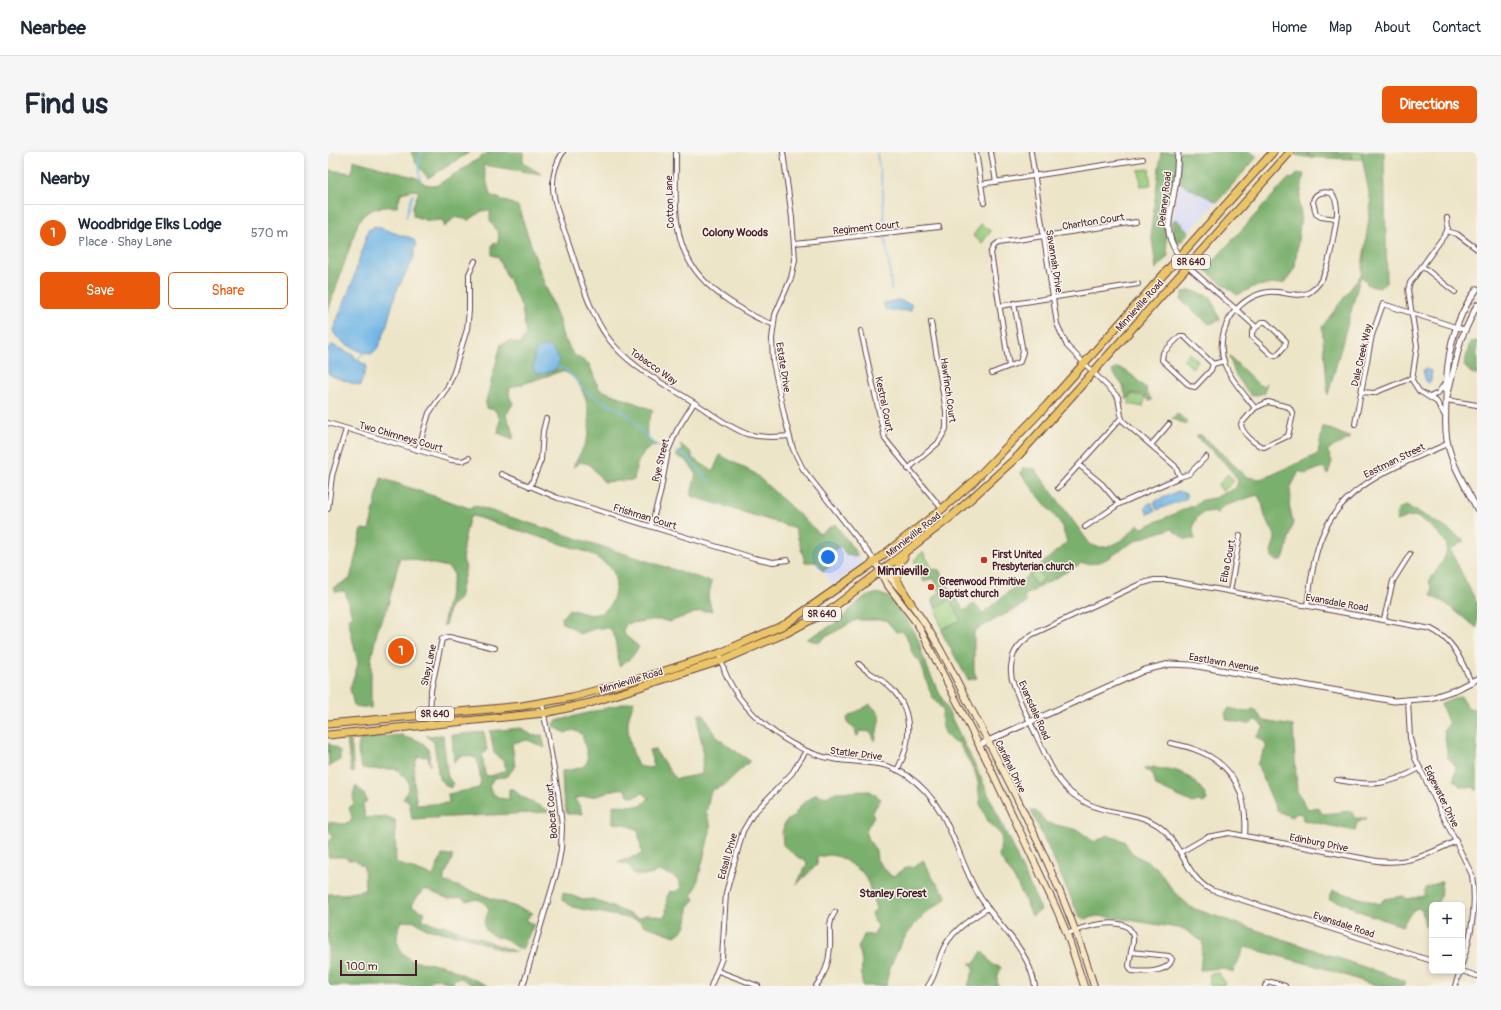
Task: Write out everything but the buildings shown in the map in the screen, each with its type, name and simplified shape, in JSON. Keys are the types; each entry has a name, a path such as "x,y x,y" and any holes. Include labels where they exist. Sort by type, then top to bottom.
{"main road":[{"name":"Minnieville Road","path":"328,724 542,703 610,688 720,653 786,624 821,601 876,561 942,509 996,458 1084,364 1273,152"},
{"name":"Minnieville Road","path":"328,735 544,713 613,696 721,661 760,645 818,617 912,548 979,492 1019,455 1290,152"},
{"path":"911,603 898,582 896,572 898,564 912,548"},
{"name":"Cardinal Drive","path":"876,561 886,583 918,625 979,745 1041,874 1067,934 1084,986"},
{"name":"Cardinal Drive","path":"881,571 889,576 911,603 934,639 988,741 1049,867 1076,930 1094,986"}],"street":[{"name":"Tobacco Way","path":"563,152 554,171 552,180 552,195 592,308 601,326 617,349 629,360 654,378 731,426 748,434 767,437 789,436"},
{"name":"Cotton Lane","path":"676,152 676,216 680,241 688,262 700,278 720,295 758,318 773,324"},
{"name":"Estate Drive","path":"783,152 795,243 794,268 778,305 773,324 773,362 789,436 797,458 803,469 876,561"},
{"path":"976,152 984,203"},
{"path":"991,152 996,182"},
{"name":"Savannah Drive","path":"1031,152 1057,324 1061,337 1067,346 1084,364 1118,397 1121,418"},
{"name":"Delaney Road","path":"1178,152 1176,180 1168,229 1171,244 1187,266"},
{"path":"981,184 1143,159"},
{"path":"1254,408 1229,372 1224,361 1222,344 1224,332 1230,317 1247,299 1257,294 1275,292 1304,294 1312,290 1328,266 1336,219 1337,207 1333,196 1327,192 1317,195 1313,202 1316,214 1321,217 1336,219"},
{"path":"1445,416 1437,402 1418,391 1411,378 1417,350 1410,313 1408,288 1447,231 1447,218"},
{"name":"Charlton Court","path":"1009,366 992,249 998,243 1136,222"},
{"name":"Regiment Court","path":"795,243 939,227"},
{"path":"1447,231 1457,234 1477,249"},
{"path":"418,450 429,413 447,388 454,372 467,329 469,310 469,274 476,261"},
{"path":"1187,266 1256,327"},
{"path":"1422,266 1455,292"},
{"path":"1000,306 1138,284"},
{"path":"1477,289 1465,306 1455,327 1445,383 1447,444 1477,509"},
{"path":"992,373 1020,362 1023,356 1014,304"},
{"name":"Dale Creek Way","path":"1355,424 1372,335 1383,304 1465,330"},
{"path":"1446,400 1465,330 1477,305"},
{"name":"Hawfinch Court","path":"908,469 938,443 946,429 946,411 930,322"},
{"path":"1262,322 1265,322 1285,339 1286,345 1277,355 1272,355 1253,339 1252,333 1256,327 1262,322"},
{"name":"Kestral Court","path":"861,331 882,433 888,444 942,509"},
{"path":"1182,336 1213,364 1211,370 1198,386 1191,387 1163,362 1162,356 1177,338 1182,336"},
{"path":"1213,364 1224,361"},
{"path":"1361,392 1374,393 1411,378"},
{"path":"1430,397 1438,394 1445,383"},
{"path":"1446,400 1477,405"},
{"path":"1268,402 1290,407 1293,414 1288,436 1266,447 1258,445 1244,432 1241,426 1243,421 1254,408 1268,402"},
{"name":"Rye Street","path":"651,526 660,494 668,451 678,430 694,403"},
{"path":"1058,488 1121,418 1175,466 1180,477"},
{"path":"530,487 541,460 543,431 546,419"},
{"name":"Two Chimneys Court","path":"328,423 458,461 469,458"},
{"path":"1150,445 1169,424"},
{"path":"328,509 334,469 346,428"},
{"name":"Eastman Street","path":"1307,605 1322,537 1333,514 1344,500 1359,487 1376,476 1447,444"},
{"path":"1085,528 1119,504 1189,474 1206,457"},
{"path":"1079,465 1102,484 1119,504"},
{"name":"Frishman Court","path":"501,474 558,498 651,526 773,562 788,560"},
{"name":"Elba Court","path":"1230,590 1240,535"},
{"path":"1384,619 1393,581 1410,554"},
{"name":"Evansdale Road","path":"1429,960 1211,890 1196,878 1180,852 1165,832 1153,822 1138,816 1105,810 1090,805 1068,790 1054,773 1014,686 1011,670 1013,654 1024,640 1031,635 1140,584 1154,580 1168,580 1230,590 1424,627 1441,634 1455,649 1471,682"},
{"name":"Shay Lane","path":"430,724 429,715 432,685 442,639 449,637 495,648"},
{"name":"Statler Drive","path":"720,653 721,661 736,693 752,713 776,732 806,751 833,759 875,763 897,770 920,786 938,807 953,835 970,877 988,908 1023,952 1035,986"},
{"path":"859,664 894,691 906,714 909,733 908,741 897,770"},
{"name":"Eastlawn Avenue","path":"979,745 1145,670 1170,664 1204,667 1380,700 1408,701 1443,694 1477,679"},
{"name":"Edgewater Drive","path":"1408,701 1410,738 1420,768 1472,875 1476,888 1477,902 1473,931 1465,955"},
{"name":"Bobcat Court","path":"523,986 557,871 561,849 562,826 558,792 542,703"},
{"path":"1170,743 1187,746 1205,752 1226,768 1237,784 1243,801 1246,815 1245,836"},
{"name":"Edsall Drive","path":"711,986 718,970 724,940 726,893 743,831 753,814 792,773 806,751"},
{"path":"1337,780 1362,784 1379,784 1399,779 1420,768"},
{"name":"Edinburg Drive","path":"1180,852 1214,834 1229,833 1377,861 1393,862 1424,856 1456,841"},
{"path":"928,986 943,950 953,934 962,925 988,908"},
{"path":"816,986 822,978 828,962 830,924 835,912"},
{"path":"1067,934 1097,923 1123,926 1132,934 1129,966 1132,971 1142,972 1167,967 1172,962 1172,959 1169,956 1131,952"},
{"path":"718,970 758,986"},
{"path":"1465,972 1477,976"},
{"path":"1455,986 1460,974"},
{"path":"1265,986 1270,982 1285,986"}],"shaded area":[{"path":"1179,182 1217,202 1189,232 1176,220 1172,222"},
{"path":"840,546 846,554 854,557 858,555 863,562 833,585 823,571 829,567 823,557"}],"green space":[{"path":"411,152 470,152 428,178 416,163"},
{"path":"489,152 523,152 523,163 541,174 483,165 490,195 518,206 538,266 560,323 562,334 573,354 589,364 599,389 653,410 647,424 647,433 648,438 656,445 643,454 638,463 634,480 604,482 589,464 581,462 573,467 588,436 588,408 581,388 576,380 570,374 562,371 510,388 509,395 513,404 506,415 513,431 513,439 498,433 500,419 495,410 486,408 486,401 501,344 510,341 520,344 526,334 522,308 498,257 492,255 492,245 498,242 499,234 490,221 490,210 482,211 469,220 455,217 445,227 442,220 429,221 413,216 413,206 419,191 413,190 401,193 397,207 374,209 365,214 358,223 328,311 328,170 352,173 353,160 417,178 425,184 436,186","holes":["552,349 558,357 555,371 539,374 534,362 534,354"]},
{"path":"1161,152 1251,152 1257,157 1217,202 1172,179 1166,218 1168,256 1156,269 1151,231"},
{"path":"1299,152 1311,152 1307,156 1315,152 1351,152 1353,159 1305,157 1296,155"},
{"path":"1351,152 1361,152 1363,159 1353,159"},
{"path":"1361,152 1384,152 1387,281 1380,288 1368,285 1361,275 1371,203"},
{"path":"1149,169 1151,185 1141,186 1139,170"},
{"path":"1298,173 1304,174 1299,203 1301,215 1295,267 1285,283 1256,286 1237,295 1205,270 1289,178 1292,179"},
{"path":"1176,219 1189,232 1181,242 1178,243 1174,241 1172,222"},
{"path":"981,224 991,231 982,243 973,236"},
{"path":"1361,275 1328,395 1322,327"},
{"path":"1190,290 1211,297 1220,320 1209,324 1181,300 1183,293"},
{"path":"1477,341 1477,375 1471,373 1464,366 1470,342"},
{"path":"1189,353 1198,361 1192,368 1183,359"},
{"path":"1229,356 1259,385 1263,386 1266,383 1265,393 1251,396 1235,374"},
{"path":"1117,368 1129,373 1146,388 1147,393 1152,400 1149,401 1143,395 1132,393 1127,400 1123,386 1112,371"},
{"path":"1131,394 1145,397 1143,407 1129,404"},
{"path":"1178,414 1188,423 1186,425 1172,418"},
{"path":"1323,426 1351,438 1327,450 1332,461 1328,474 1323,467 1305,474 1299,471 1290,489 1291,498 1289,504 1293,522 1285,554 1282,560 1276,561 1272,556 1271,550 1275,536 1265,518 1260,498 1257,495 1224,506 1217,513 1205,512 1197,518 1193,527 1195,539 1185,539 1171,529 1150,535 1131,543 1097,563 1082,563 1024,596 1026,603 974,631 974,671 977,678 968,680 942,633 942,629 961,620 950,600 936,607 932,598 940,593 933,578 924,582 921,575 929,568 939,570 964,611 974,604 983,613 1030,574 1035,585 1044,580 1037,568 1067,542 1061,524 1021,474 1023,468 1035,469 1090,544 1097,547 1104,547 1110,546 1123,539 1138,524 1142,528 1199,503 1201,500 1214,498 1236,488 1238,481 1234,474 1225,463 1197,437 1197,435 1201,435 1206,439 1247,477 1259,479 1267,477 1318,454"},
{"path":"680,444 692,453 692,458 713,471 720,455 754,473 820,534 835,524 858,555 854,557 846,554 840,546 823,557 829,567 823,571 818,562 805,562 795,528 691,496 696,473 686,460 676,456 682,449"},
{"path":"1228,474 1234,481 1223,492 1218,485"},
{"path":"381,478 472,509 473,505 712,582 708,597 712,611 700,611 669,622 662,620 650,620 626,624 623,630 625,635 639,647 631,658 619,666 615,639 610,628 597,628 579,634 573,628 562,623 562,618 569,609 590,615 601,613 610,606 616,585 614,573 609,566 590,553 473,516 469,518 464,542 463,555 466,567 459,599 450,606 445,626 443,625 454,574 448,567 400,557 387,609 378,627 371,660 371,708 354,706 350,688 358,664 348,619 352,616 345,591 336,592 333,588 350,579 362,529 369,530"},
{"path":"1406,506 1436,522 1464,541 1450,550 1477,603 1477,628 1445,603 1431,596 1432,588 1429,582 1443,561 1447,546 1446,542 1427,523 1417,517 1411,516 1396,521 1398,509"},
{"path":"923,552 961,620 942,629 932,598 940,593 933,578 924,582 914,560"},
{"path":"1037,568 1044,580 1035,585 1030,574"},
{"path":"877,593 889,597 910,625 919,641 922,654 930,674 980,776 1041,910 1032,916 1014,878 999,857 1002,836 988,821 980,804 978,782 975,772 958,742 953,742 945,732 942,723 943,710 932,697 920,661 913,655 906,635 902,631 896,632 886,620 856,620 824,638 819,643 807,639 836,623 863,598"},
{"path":"1461,696 1468,709 1477,709 1477,791 1475,788 1460,786 1454,780 1456,766 1448,758 1444,730 1449,724 1441,704"},
{"path":"634,701 629,718 628,733 638,766 649,768 654,766 649,750 654,749 676,779 702,774 703,756 702,743 698,727 699,714 703,714 720,739 750,761 723,786 712,790 706,812 711,827 696,888 692,893 695,900 688,907 685,927 675,936 643,925 638,920 573,907 562,900 563,892 583,900 593,899 639,918 647,914 662,917 666,915 667,897 670,891 675,892 681,888 678,881 669,875 658,871 651,875 634,875 630,866 618,862 642,854 638,830 624,824 613,823 613,805 641,806 649,798 643,793 633,797 628,795 625,789 621,789 597,796 577,798 574,799 580,806 582,814 567,814 563,795 562,771 580,768 587,762 587,757 582,734 573,730 565,733 553,726 556,721"},
{"path":"870,704 881,716 875,741 871,732 860,731 857,737 855,729 848,724 847,718"},
{"path":"1229,708 1245,712 1254,709 1264,721 1293,726 1297,791 1308,809 1317,807 1323,814 1352,811 1354,818 1367,818 1357,823 1355,831 1303,820 1302,814 1297,813 1292,817 1277,811 1257,764 1266,748 1266,743 1256,737 1264,727 1256,720 1248,724 1227,720 1225,714"},
{"path":"521,728 533,736 542,735 545,748 528,740 512,743 515,767 506,777 494,778 489,786 492,792 500,798 509,799 509,789 513,789 522,797 551,812 412,819 409,801 403,799 409,786 405,777 401,775 399,770 362,768 359,757 358,748 362,738 403,735 406,738 411,738 423,743 429,754 430,766 428,757 418,756 414,768 414,787 417,805 449,803 448,794 479,788 481,780 477,758 461,756 454,762 452,735 484,732 487,750 482,754 485,775 490,776 503,772 506,768 504,762 494,753 490,731"},
{"path":"443,735 447,772 448,777 453,784 452,787 448,787 439,779 434,742 426,736"},
{"path":"347,740 351,740 354,773 351,772"},
{"path":"328,743 340,751 340,760 329,766"},
{"path":"1154,767 1175,770 1187,776 1197,784 1205,794 1207,800 1204,803 1198,801 1193,803 1156,786 1153,774 1144,769"},
{"path":"356,786 363,792 367,801 363,805 365,818 386,816 395,820 396,863 433,876 442,855 453,856 443,881 533,913 525,920 534,924 522,949 514,946 503,938 495,937 486,930 484,924 489,910 482,901 473,899 466,901 461,897 449,899 424,889 412,904 413,907 425,912 422,920 440,926 443,925 516,952 501,950 463,936 426,929 416,922 402,921 398,929 397,940 401,952 412,961 442,965 488,986 475,986 460,978 454,979 453,984 434,978 428,986 328,986 328,894 346,894 365,890 364,867 355,860 349,860 345,857 328,857 328,843 333,837 328,829 328,822 344,824 351,821 352,817 349,808 354,803 353,795"},
{"path":"870,791 881,799 872,813 874,816 867,828 866,835 876,851 877,860 891,876 896,875 907,867 915,867 923,860 934,880 946,895 945,899 927,912 905,937 891,966 886,986 863,986 862,981 861,957 858,948 865,933 873,936 878,928 871,915 876,909 867,879 862,872 840,857 830,855 817,857 817,865 797,884 807,864 806,861 799,858 783,845 782,833 785,822 794,816 800,806 816,794 826,797 836,792"},
{"path":"1031,810 1036,811 1047,823 1078,830 1094,842 1107,835 1124,841 1132,853 1157,868 1174,892 1192,908 1405,981 1404,986 1377,986 1320,967 1245,947 1233,972 1222,968 1200,970 1203,942 1184,929 1111,917 1097,916 1086,919 1080,918"},
{"path":"1442,881 1438,902 1429,902 1429,925 1425,926 1422,910 1418,908 1413,910 1402,926 1355,910 1352,906 1329,899 1333,890 1380,904 1384,899 1403,896 1407,899 1424,896 1425,888"},
{"path":"982,951 993,965 1001,967 997,978 998,986 968,986 974,968 970,963 975,963"},
{"path":"1218,973 1224,981 1224,985 1210,986 1210,974"}],"water":[{"path":"375,226 412,238 416,246 414,250 414,257 396,292 385,331 377,350 371,354 355,349 343,342 338,338 333,330 352,283 368,230"},
{"path":"898,300 911,304 911,311 886,310 884,308 884,303"},
{"path":"332,345 354,355 355,358 367,366 360,386 334,377 328,373 328,348"},
{"path":"549,346 558,357 558,366 551,371 537,374 533,369 535,352 540,348"},
{"path":"1425,369 1432,371 1431,380 1429,383 1426,382 1423,370"},
{"path":"1178,491 1186,494 1187,498 1157,510 1154,502"},
{"path":"1151,502 1155,511 1148,514 1145,507"}],"waterway":[{"path":"420,180 418,164 422,152"},
{"path":"877,154 883,191 884,228"},
{"path":"406,217 413,194"},
{"path":"885,238 890,270 891,290"},
{"path":"357,360 363,353"},
{"path":"558,367 566,370 588,393 626,414 647,438 664,448"},
{"path":"676,451 687,457 711,483"}],"place":[{"name":"First United Presbyterian church","path":"984,560"},
{"name":"Greenwood Primitive Baptist church","path":"931,587"},
{"name":"Woodbridge Elks Lodge","path":"401,651"}],"district":[{"name":"Colony Woods","path":"735,232"},
{"name":"Minnieville","path":"903,571"},
{"name":"Stanley Forest","path":"893,893"}]}
